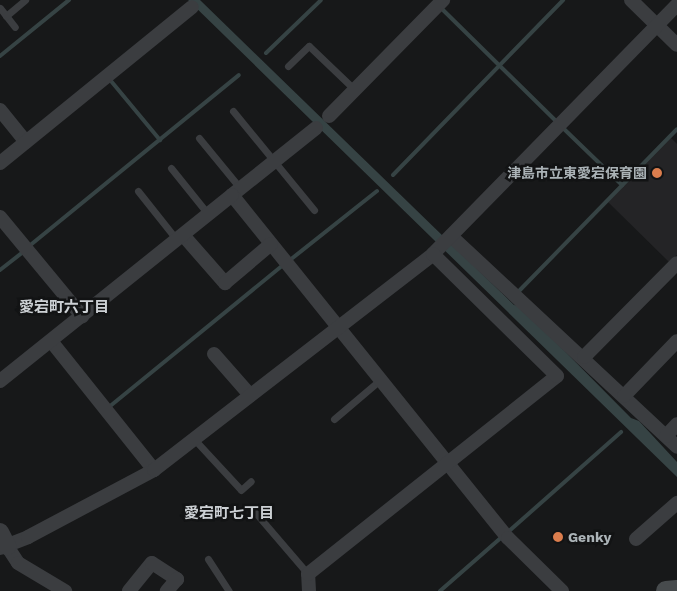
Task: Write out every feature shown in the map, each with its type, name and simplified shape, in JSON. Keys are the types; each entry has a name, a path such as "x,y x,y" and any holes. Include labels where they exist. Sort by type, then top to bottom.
{"main road":[{"path":"666,591 677,590"}],"street":[{"path":"329,116 443,0"},
{"path":"630,0 677,45"},
{"path":"65,591 18,562 2,542 154,470 436,251 677,5"},
{"path":"0,163 192,7"},
{"path":"0,110 26,142"},
{"path":"0,381 316,128"},
{"path":"236,191 271,244 505,533 562,591"},
{"path":"0,217 82,316"},
{"path":"180,237 226,283 271,244"},
{"path":"451,237 584,357 677,448"},
{"path":"309,591 308,574 558,376 436,251"},
{"path":"584,357 677,263"},
{"path":"51,341 154,470"},
{"path":"624,396 677,341"},
{"path":"214,354 250,395"},
{"path":"666,436 677,424"},
{"path":"636,540 677,503"},
{"path":"129,591 152,563 177,579 167,591"}],"lane":[{"path":"6,16 25,0"},
{"path":"0,8 15,27"},
{"path":"288,66 309,46 355,90"},
{"path":"233,111 314,210"},
{"path":"199,138 236,191"},
{"path":"171,168 208,214"},
{"path":"138,191 180,237"},
{"path":"334,419 381,379"},
{"path":"193,438 241,490 251,481"},
{"path":"254,511 308,574"},
{"path":"208,559 229,591"}],"shaded area":[{"path":"188,0 200,0 514,305 520,306 631,418 639,421 677,462 677,477"},
{"name":"津島市立東愛宕保育園","path":"671,138 677,144 677,255 669,262 608,202"}],"waterway":[{"path":"0,56 69,0"},
{"path":"266,53 321,0"},
{"path":"393,175 563,0"},
{"path":"442,9 555,120"},
{"path":"28,247 239,75"},
{"path":"111,81 160,140"},
{"path":"564,129 622,185"},
{"path":"519,291 677,129"},
{"path":"290,260 377,191"},
{"path":"0,270 24,251"},
{"path":"109,407 283,265"},
{"path":"508,532 621,432"},
{"path":"440,591 502,537"}],"place":[{"name":"津島市立東愛宕保育園","path":"657,173"},
{"name":"Genky","path":"558,537"}],"district":[{"name":"愛宕町六丁目","path":"64,308"},
{"name":"愛宕町七丁目","path":"229,514"}]}
